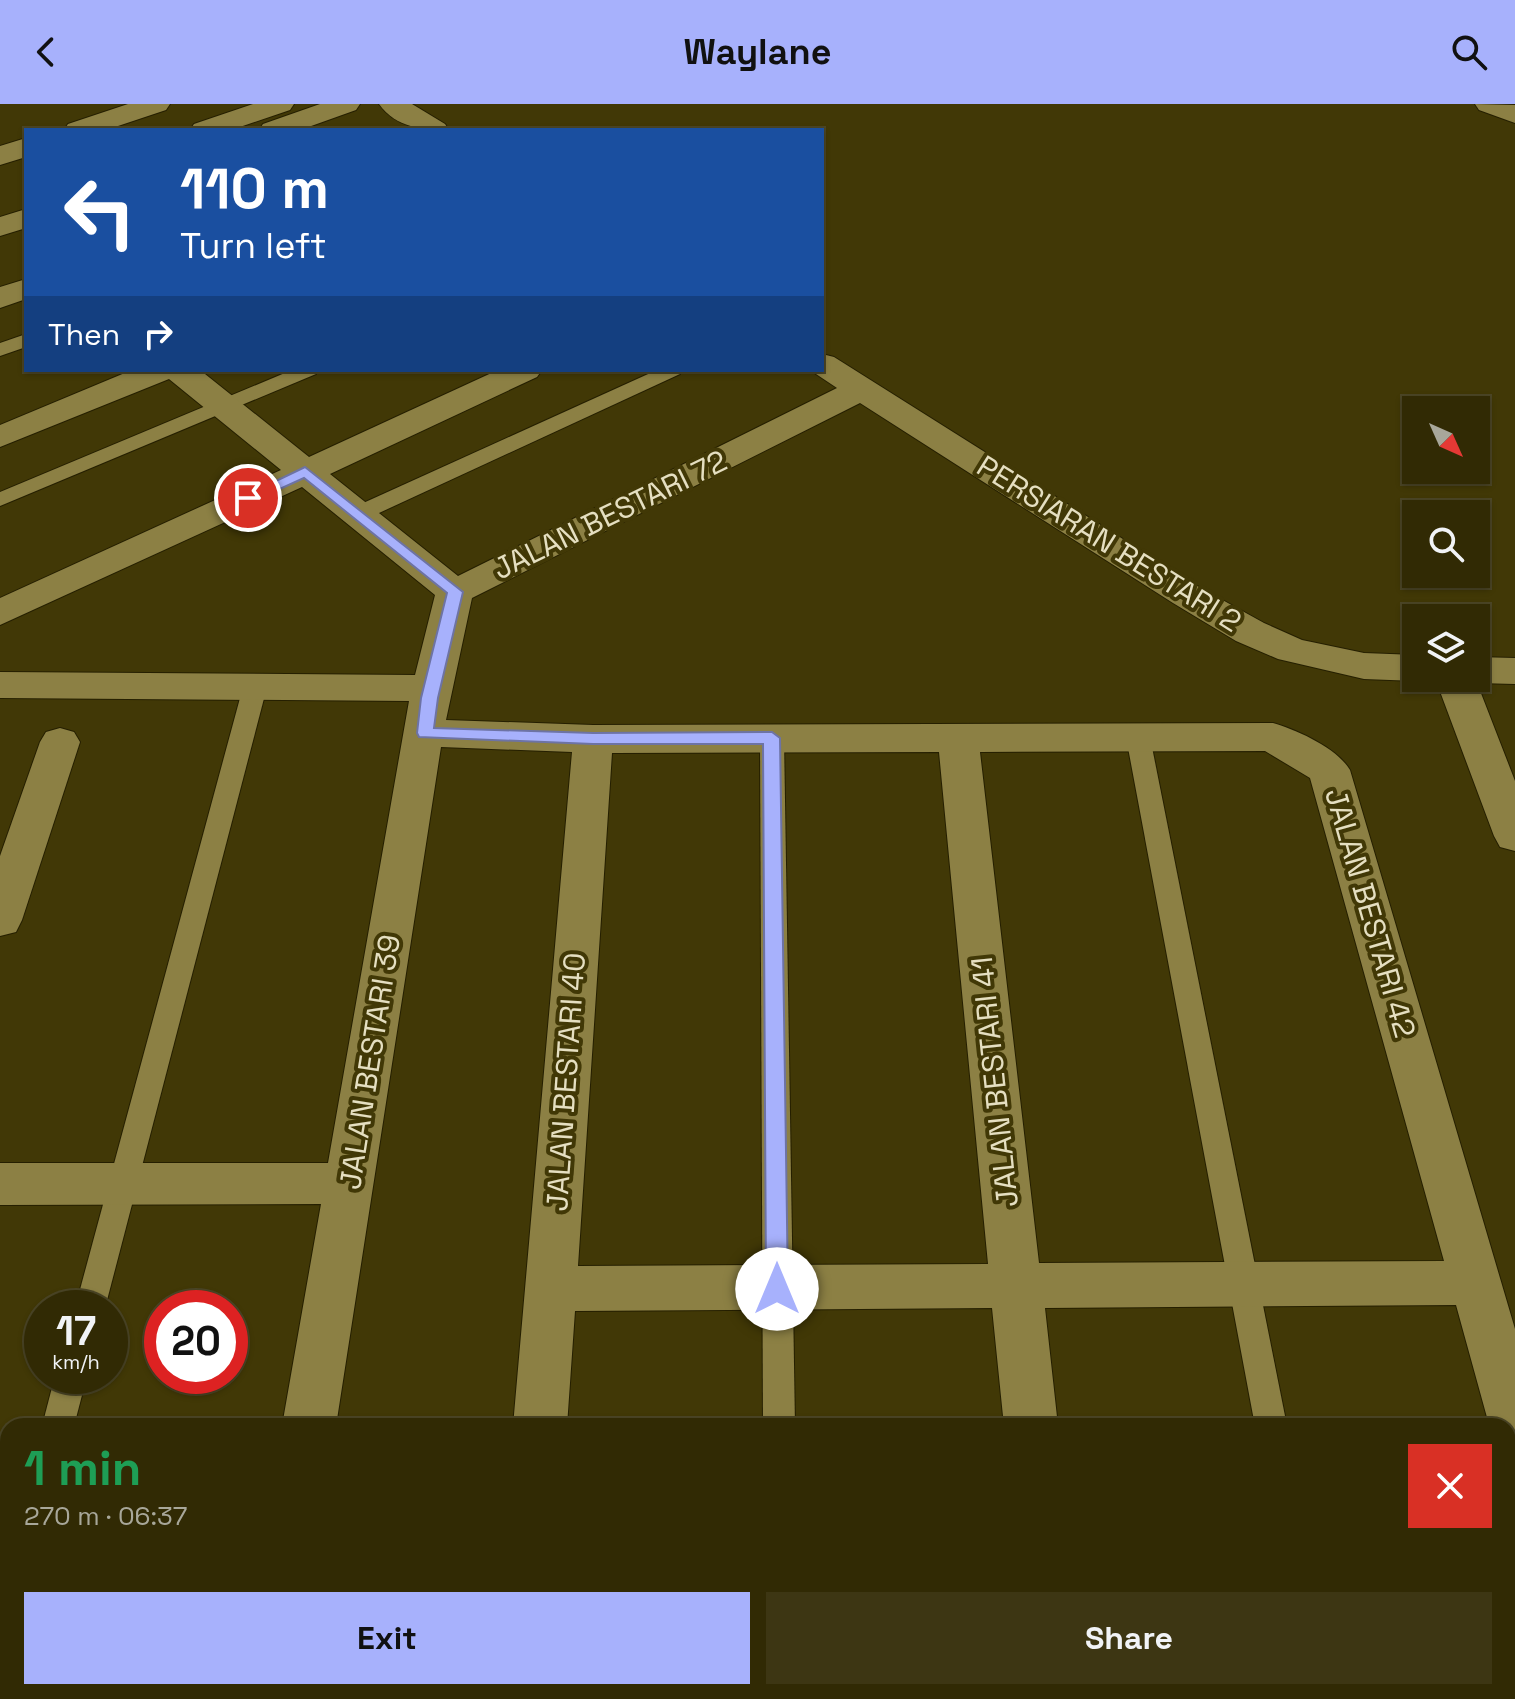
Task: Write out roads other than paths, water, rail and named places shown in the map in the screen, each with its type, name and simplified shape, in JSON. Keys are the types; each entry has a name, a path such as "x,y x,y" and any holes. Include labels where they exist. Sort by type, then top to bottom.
{"street":[{"path":"84,128 156,104"},
{"path":"210,128 280,104"},
{"path":"279,128 346,104"},
{"path":"393,104 432,128"},
{"path":"1489,104 1515,115"},
{"path":"0,156 24,148"},
{"path":"0,200 24,192"},
{"path":"0,227 24,219"},
{"path":"0,298 24,289"},
{"name":"PERSIARAN BESTARI 2","path":"824,365 1186,595 1250,632 1292,650 1364,666 1402,667"},
{"path":"0,437 156,372"},
{"path":"182,372 455,592"},
{"path":"7,601 305,472 521,372"},
{"name":"JALAN BESTARI 72","path":"429,706 455,592 862,389"},
{"path":"1490,670 1515,671"},
{"name":"JALAN BESTARI 42","path":"0,685 255,687 429,706 593,739 1273,737 1329,770 1514,1418"},
{"path":"1463,692 1503,767 1515,836"},
{"name":"JALAN BESTARI 39","path":"310,1418 429,706"},
{"name":"JALAN BESTARI 41","path":"958,738 1030,1418"},
{"name":"JALAN BESTARI 40","path":"541,1418 593,739"},
{"path":"0,920 60,742"},
{"path":"0,1184 350,1183"},
{"path":"550,1289 1476,1283"}],"lane":[{"path":"0,350 24,341"},
{"path":"0,500 304,372"},
{"path":"358,514 669,372"},
{"path":"95,1290 255,687"},
{"path":"1138,737 1269,1418"},
{"path":"772,738 779,1418"},
{"path":"60,1418 66,1394"}]}
